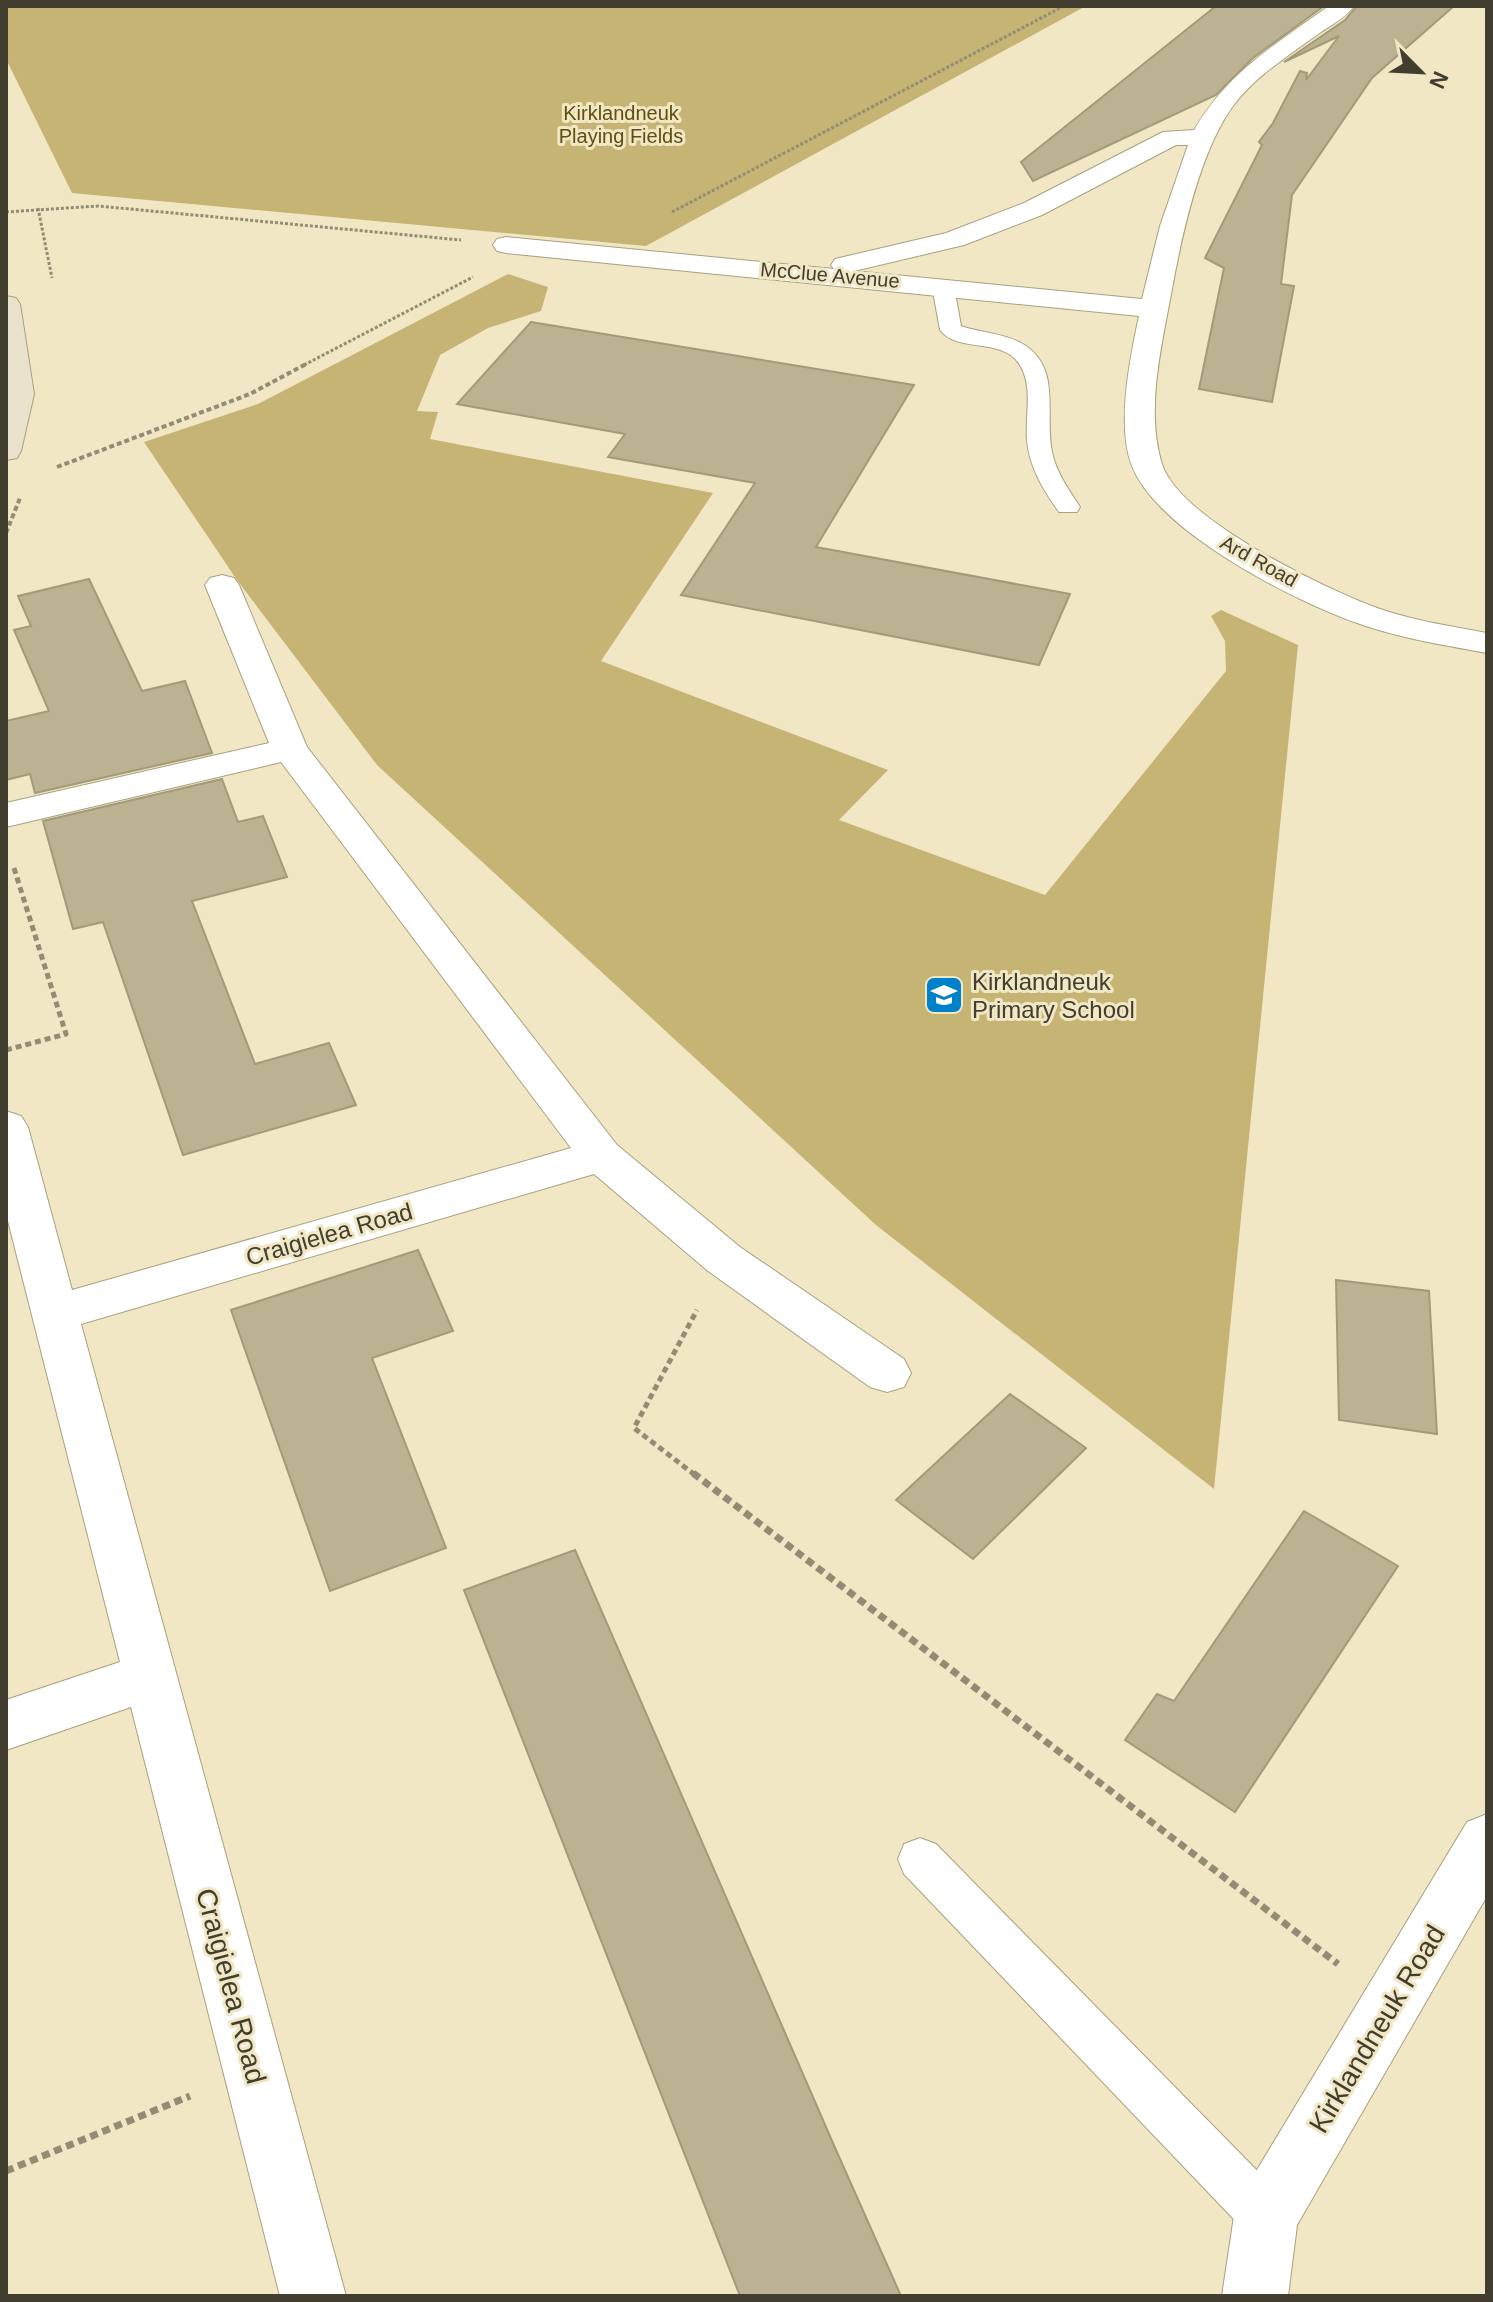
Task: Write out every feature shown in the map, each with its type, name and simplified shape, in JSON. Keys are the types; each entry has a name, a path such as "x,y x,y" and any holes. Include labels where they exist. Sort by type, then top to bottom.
{"street":[{"name":"Ard Road","path":"1343,6 1239,86 1221,104 1200,138 1174,219 1154,309 1139,417 1141,443 1148,467 1165,491 1198,524 1244,558 1371,617 1421,631 1487,643"},
{"path":"808,273 955,239 1033,209 1172,137 1200,138"},
{"name":"McClue Avenue","path":"518,246 1154,309"},
{"path":"6,304 19,394 6,451"},
{"path":"222,585 290,749 601,1156 724,1259 887,1373"},
{"path":"6,815 290,749"},
{"name":"Craigielea Road","path":"6,1127 313,2296"},
{"name":"Craigielea Road","path":"56,1313 601,1156"},
{"path":"6,1725 150,1676"},
{"name":"Kirklandneuk Road","path":"1266,2216 1487,1841"},
{"path":"1255,2296 1266,2216"}],"lane":[{"path":"943,286 951,330 1017,350 1029,359 1037,372 1040,452 1049,480 1068,507"},
{"path":"920,1859 1266,2216"}],"path":[{"path":"574,251 634,231 660,218 1064,6"},
{"path":"6,212 98,206 518,246"},
{"path":"57,468 250,394 518,246"},
{"path":"6,1050 66,1034 11,858"},
{"path":"724,1259 634,1428 1392,2006"},
{"path":"6,2171 254,2070"}],"green space":[{"name":"Kirklandneuk Playing Fields","path":"6,6 1086,6 646,246 72,193 6,59"},
{"name":"Kirklandneuk Primary School","path":"508,274 548,287 541,311 488,328 440,355 417,411 438,412 430,439 713,493 601,661 888,770 839,820 1045,895 1226,671 1225,641 1211,616 1221,610 1298,645 1214,1489 876,1225 377,765 237,580 144,442 258,404"}],"building":[{"path":"1216,6 1324,6 1253,58 1216,95 1033,181 1021,162"},
{"path":"1357,6 1454,6 1372,78 1292,195 1281,284 1294,286 1272,402 1199,389 1224,268 1205,258 1262,145 1259,142 1273,123 1300,71 1307,73 1306,80 1339,36 1284,62 1345,20"},
{"path":"531,322 914,385 816,547 1070,594 1039,665 681,595 755,483 608,457 625,434 457,404"},
{"path":"89,579 142,691 185,681 212,753 35,793 30,774 6,780 6,721 49,711 14,630 31,626 18,596"},
{"path":"222,779 238,822 263,816 287,877 192,901 255,1064 329,1043 356,1105 183,1155 103,922 73,929 43,821"},
{"path":"418,1250 453,1331 372,1358 446,1548 330,1591 231,1310"},
{"path":"1336,1280 1429,1291 1437,1434 1339,1420"},
{"path":"1010,1394 1086,1448 973,1559 896,1500"},
{"path":"1304,1511 1398,1566 1235,1812 1125,1740 1157,1694 1174,1701"},
{"path":"575,1550 901,2296 740,2296 464,1590"}],"place":[{"name":"Kirklandneuk Primary School","path":"944,995"}]}
